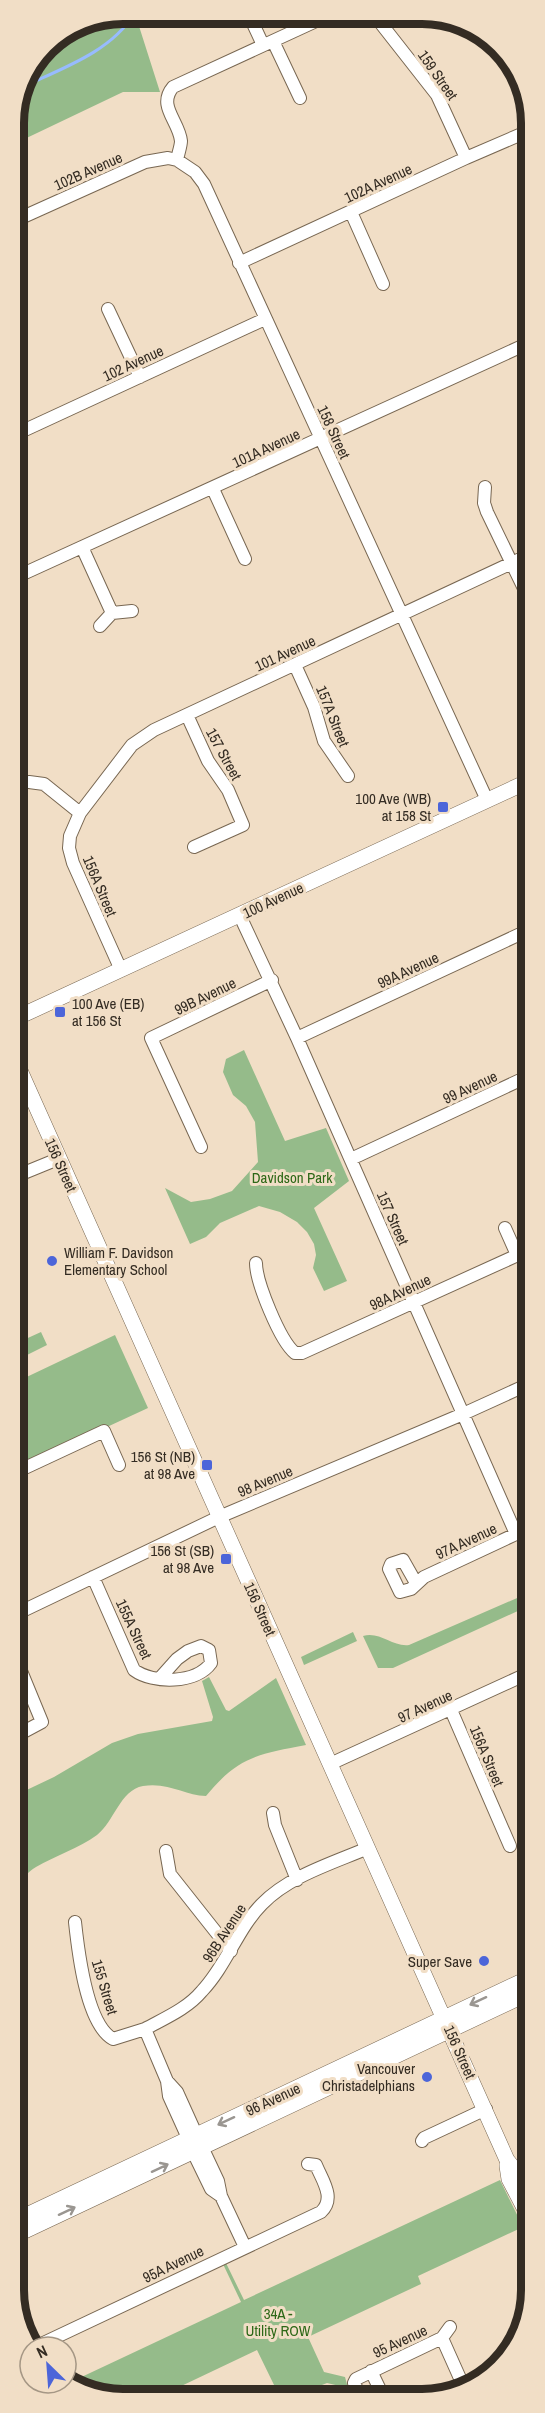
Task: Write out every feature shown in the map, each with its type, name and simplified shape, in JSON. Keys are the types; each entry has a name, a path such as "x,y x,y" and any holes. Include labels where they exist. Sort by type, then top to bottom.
{"main road":[{"name":"100 Avenue","path":"24,1014 521,785"},
{"name":"156 Street","path":"24,1080 507,2160 521,2180"},
{"name":"96 Avenue","path":"24,2231 193,2145 448,2024 521,1983"},
{"name":"96 Avenue","path":"448,2024 521,1996"},
{"name":"96 Avenue","path":"24,2217 193,2145"},
{"name":"156 Street","path":"507,2160 509,2179 521,2205"}],"street":[{"path":"255,24 300,98"},
{"path":"177,159 181,140 166,102 169,92 177,85 310,24"},
{"name":"159 Street","path":"381,24 437,95 466,158"},
{"name":"102A Avenue","path":"239,263 521,134"},
{"name":"102B Avenue","path":"24,216 145,162 168,158 177,159"},
{"name":"158 Street","path":"177,159 195,172 204,184 488,800"},
{"path":"351,212 382,285"},
{"path":"108,309 140,377"},
{"name":"102 Avenue","path":"24,430 265,319"},
{"name":"101A Avenue","path":"24,574 521,347"},
{"path":"485,487 484,503 487,512 521,582"},
{"path":"213,489 245,559"},
{"path":"82,547 112,613"},
{"name":"101 Avenue","path":"80,813 138,739 521,559"},
{"path":"100,626 112,613 132,611"},
{"name":"157A Street","path":"295,665 314,707 324,741 348,776"},
{"name":"157 Street","path":"187,715 208,761 228,790 243,825 194,847"},
{"path":"29,782 44,784 80,813"},
{"name":"156A Street","path":"80,813 70,836 69,848 73,863 121,970"},
{"name":"157 Street","path":"240,915 272,980 516,1534"},
{"name":"99A Avenue","path":"297,1038 521,934"},
{"name":"99B Avenue","path":"201,1147 152,1038 272,980"},
{"name":"99 Avenue","path":"351,1159 423,1128 521,1080"},
{"path":"24,1173 58,1159"},
{"path":"505,1228 517,1255"},
{"name":"98A Avenue","path":"256,1263 258,1279 283,1337 295,1353 310,1350 521,1253"},
{"name":"98 Avenue","path":"24,1610 219,1517 521,1388"},
{"path":"24,1468 104,1431 119,1465"},
{"name":"97A Avenue","path":"416,1583 424,1577 521,1533"},
{"name":"155A Street","path":"93,1577 134,1670 144,1677 160,1678"},
{"name":"97 Avenue","path":"330,1764 521,1677"},
{"path":"24,1678 42,1722 24,1732"},
{"name":"156A Street","path":"451,1710 510,1846"},
{"path":"273,1813 275,1825 297,1880"},
{"name":"96B Avenue","path":"145,2029 197,1997 263,1903 274,1893 368,1848"},
{"path":"166,1851 170,1874 231,1951"},
{"name":"155 Street","path":"75,1922 83,1973 98,2022 109,2036 115,2039 145,2029"},
{"path":"145,2029 167,2081 177,2092 193,2145 212,2189 221,2196 245,2247"},
{"path":"422,2141 486,2109"},
{"name":"95A Avenue","path":"60,2335 316,2214 324,2208 328,2201 328,2192 316,2165 308,2164"},
{"path":"450,2327 442,2338 461,2381"},
{"name":"95 Avenue","path":"357,2389 354,2383 356,2379 442,2338"},
{"name":"95 Avenue","path":"371,2371 380,2389"}],"green space":[{"path":"138,24 160,92 123,92 24,139 27,98 34,79 58,49 74,37 104,26"},
{"name":"Davidson Park","path":"244,1050 285,1141 326,1128 349,1181 314,1208 347,1281 324,1291 313,1268 316,1255 314,1244 297,1222 280,1212 259,1206 220,1223 206,1237 190,1244 165,1188 191,1202 210,1199 232,1191 258,1162 255,1122 246,1106 233,1095 223,1072 226,1059"},
{"path":"41,1332 47,1345 25,1356 24,1340"},
{"path":"115,1335 148,1408 24,1465 24,1378"},
{"path":"521,1596 521,1610 393,1668 378,1668 363,1636 375,1636 397,1644 409,1645"},
{"path":"353,1632 357,1641 304,1665 301,1657"},
{"path":"209,1677 226,1710 229,1711 276,1678 306,1745 250,1759 228,1773 206,1796 153,1785 135,1789 123,1800 97,1835 36,1867 24,1876 24,1791 54,1777 112,1743 138,1734 212,1721 213,1717 202,1681"},
{"name":"34A - Utility ROW","path":"500,2180 521,2223 521,2228 418,2276 421,2284 308,2337 324,2372 345,2377 348,2388 327,2383 312,2389 274,2389 257,2350 175,2389 104,2387 78,2379 241,2302 223,2264 226,2263 244,2300"}],"waterway":[{"path":"33,82 87,56 114,38 127,24"}],"place":[{"name":"100 Ave (WB) at 158 St","path":"443,807"},
{"name":"100 Ave (EB) at 156 St","path":"60,1012"},
{"name":"William F. Davidson Elementary School","path":"52,1261"},
{"name":"156 St (NB) at 98 Ave","path":"207,1465"},
{"name":"156 St (SB) at 98 Ave","path":"226,1559"},
{"name":"Super Save","path":"484,1961"},
{"name":"Vancouver Christadelphians","path":"427,2077"}]}
